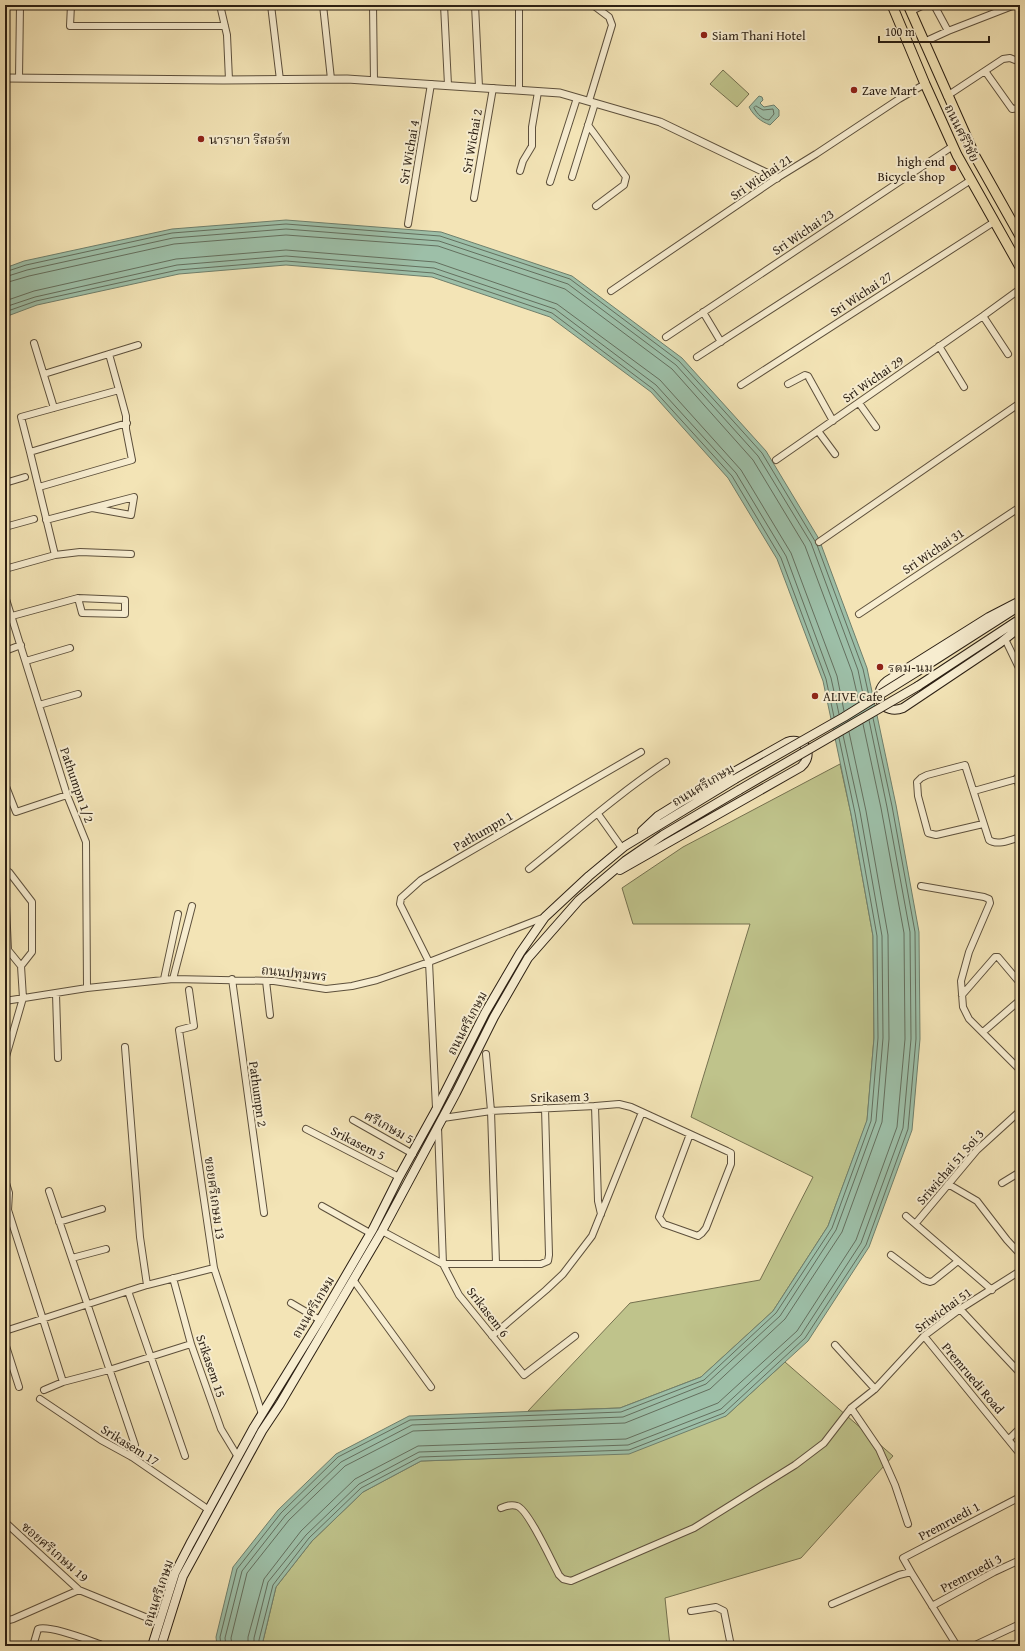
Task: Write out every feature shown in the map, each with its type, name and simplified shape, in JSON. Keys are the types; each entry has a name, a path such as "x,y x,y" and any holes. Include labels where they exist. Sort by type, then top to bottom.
{"main road":[{"name":"ถนนศรีวิชัย","path":"892,5 953,146 1020,267"},
{"name":"ถนนศรีวิชัย","path":"909,8 975,156 1020,236"},
{"path":"1020,601 988,617 887,681 880,688 879,698 888,709 893,710 903,708 1005,639 1020,627"},
{"name":"ถนนศรีเกษม","path":"152,1646 175,1573 262,1414 320,1320 370,1233 436,1110 485,1013 520,953 544,916 623,847 918,671 1020,606"},
{"name":"ถนนศรีเกษม","path":"161,1646 180,1588 198,1549 262,1431 280,1404 354,1281 382,1231 438,1128 494,1017 528,958 579,900 625,861 663,835 918,686 1020,619"},
{"path":"579,900 628,865 801,767 807,760 808,752 800,742 787,742 658,816 623,847"},
{"path":"171,1587 175,1586 180,1588"}],"street":[{"path":"19,78 20,5"},
{"path":"70,5 70,26 226,26"},
{"path":"220,5 226,26 229,80"},
{"path":"271,5 280,80"},
{"path":"323,5 331,79"},
{"path":"373,5 374,81"},
{"path":"444,5 448,85"},
{"path":"475,5 479,87"},
{"path":"519,5 519,90"},
{"path":"572,177 588,125 592,102 612,25 609,17 593,5"},
{"path":"909,8 924,5"},
{"path":"934,5 948,31"},
{"path":"924,42 1015,5"},
{"path":"947,96 1006,58 1020,62"},
{"path":"985,71 1012,109 1020,108"},
{"path":"5,78 229,80 347,79 560,93 660,122 777,178"},
{"name":"Sri Wichai 4","path":"408,224 431,84"},
{"name":"Sri Wichai 21","path":"611,291 777,178 899,99 925,84"},
{"name":"Sri Wichai 2","path":"474,198 493,88"},
{"path":"520,171 523,161 532,146 532,127 538,92"},
{"path":"550,182 577,98"},
{"path":"588,125 626,177 624,185 596,206"},
{"name":"Sri Wichai 23","path":"666,337 953,146"},
{"path":"697,357 971,180"},
{"name":"Sri Wichai 27","path":"740,385 994,222"},
{"name":"Sri Wichai 29","path":"776,460 1020,289"},
{"path":"703,312 721,342"},
{"path":"983,316 1008,354"},
{"path":"34,343 54,408"},
{"path":"44,374 138,345"},
{"path":"940,346 964,387"},
{"path":"39,487 132,460 126,430 127,423 109,354"},
{"path":"788,384 801,376 808,376 833,421"},
{"path":"55,555 39,487 20,417 119,390"},
{"path":"859,403 876,427"},
{"path":"819,542 1020,403"},
{"path":"30,452 127,423"},
{"path":"818,431 835,454"},
{"path":"5,483 25,477"},
{"path":"46,520 92,508 127,499 134,498 131,515 92,508"},
{"name":"Sri Wichai 31","path":"859,614 1019,510"},
{"path":"5,527 34,519"},
{"path":"5,569 55,555 80,552 131,554"},
{"name":"Pathumpn 1/2","path":"5,596 67,795 86,842 87,988"},
{"path":"12,616 78,598 125,600 125,614 82,612 78,598"},
{"path":"1005,639 1020,670"},
{"path":"5,650 21,646"},
{"path":"26,661 70,648"},
{"path":"39,705 78,694"},
{"name":"Pathumpn 1","path":"429,962 400,904 402,898 421,880 641,752"},
{"path":"529,869 632,785 666,762"},
{"path":"983,824 936,836 928,833 916,784 921,778 963,764 967,768 987,837 992,842 1004,842 1020,837"},
{"path":"974,791 1018,778 1020,790"},
{"path":"5,784 16,812 67,795"},
{"path":"598,814 623,847"},
{"path":"5,872 9,872 32,902 32,952 21,966"},
{"path":"5,884 8,950 21,966 23,998 5,1060"},
{"path":"921,886 984,897 989,901 969,952 961,982 962,995 966,1014 1020,1070"},
{"path":"174,978 192,906"},
{"path":"164,979 178,914"},
{"name":"ถนนปทุมพร","path":"5,1001 87,988 174,978 266,980 326,989 352,986 376,980 429,962 544,916"},
{"path":"962,995 995,957 998,957 1003,961 1020,983"},
{"path":"429,962 436,1110"},
{"name":"Pathumpn 2","path":"232,979 264,1213"},
{"path":"266,980 270,1015"},
{"name":"ซอยศรีเกษม 13","path":"189,990 194,1026 179,1030 214,1268 262,1414"},
{"path":"56,994 58,1058"},
{"path":"984,1032 1020,1000"},
{"path":"125,1047 140,1237 148,1285"},
{"path":"486,1054 491,1111 496,1263"},
{"path":"596,1106 619,1104 631,1107 642,1112 690,1134 727,1151 731,1153 731,1164 706,1228 702,1234 698,1236 664,1224 659,1217 690,1134"},
{"name":"Srikasem 3","path":"443,1118 491,1111 596,1106 598,1201 601,1215"},
{"path":"382,1231 443,1264 545,1263 548,1260 549,1255 545,1108"},
{"name":"Sriwichai 51 Soi 3","path":"916,1223 985,1142 1020,1111"},
{"path":"492,1336 563,1274 592,1236 642,1112"},
{"name":"ศรีเกษม 5","path":"353,1120 413,1154"},
{"path":"438,1128 443,1264"},
{"name":"Srikasem 5","path":"306,1129 399,1177"},
{"path":"1002,1183 1020,1172"},
{"path":"5,1180 9,1193 6,1211 63,1382"},
{"path":"948,1184 977,1201 1007,1240 1020,1254"},
{"path":"49,1191 135,1445 132,1457"},
{"path":"322,1206 370,1233"},
{"path":"59,1222 102,1209"},
{"name":"Sriwichai 51 Soi 3","path":"906,1216 916,1223 992,1290"},
{"path":"72,1258 106,1249"},
{"path":"891,1255 924,1280 930,1282 958,1261"},
{"name":"Srikasem 6","path":"443,1264 459,1295 524,1375 575,1336"},
{"path":"5,1331 128,1291 214,1268"},
{"name":"Sriwichai 51","path":"502,1508 510,1505 517,1506 522,1509 534,1527 559,1575 563,1579 571,1581 694,1528 794,1465 824,1443 851,1408 875,1388 924,1336 960,1309 1020,1271"},
{"name":"Srikasem 15","path":"173,1278 191,1344 221,1429 238,1458"},
{"path":"354,1281 431,1387"},
{"path":"128,1291 185,1456"},
{"path":"291,1303 320,1320"},
{"path":"960,1309 1020,1373"},
{"name":"Premruedi Road","path":"924,1336 1020,1454"},
{"path":"5,1343 19,1387"},
{"path":"44,1390 63,1382 109,1370 191,1344"},
{"path":"835,1345 875,1388"},
{"name":"Srikasem 17","path":"40,1399 102,1440 132,1457 209,1510"},
{"path":"851,1408 879,1449 908,1524"},
{"path":"1009,1439 1020,1428"},
{"name":"Premruedi 1","path":"912,1572 903,1558 1020,1497"},
{"name":"ซอยศรีเกษม 19","path":"5,1522 79,1590 160,1623"},
{"name":"Premruedi 3","path":"932,1606 994,1572 1020,1560"},
{"path":"832,1604 899,1575 912,1572 957,1646"},
{"path":"5,1622 79,1590"},
{"path":"691,1611 716,1607 724,1611 731,1646"},
{"path":"973,1646 1020,1624"},
{"path":"34,1646 38,1629 42,1627 66,1633 100,1644 102,1646"}],"shaded area":[{"path":"723,70 749,94 737,107 710,84"},
{"path":"840,764 851,814 873,936 874,1038 867,1121 828,1226 773,1311 701,1377 620,1408 528,1411 630,1303 760,1280 813,1177 691,1117 750,924 633,924 622,888 683,847"},
{"path":"785,1362 893,1456 801,1558 665,1598 670,1646 263,1646 276,1587 312,1541 363,1492 421,1461 529,1457 726,1416"}],"water":[{"path":"759,96 762,97 763,100 760,103 764,107 774,105 779,110 779,116 770,125 758,118 749,107"},
{"path":"286,220 441,232 572,276 682,358 766,451 819,539 867,668 896,805 919,932 920,1039 912,1130 869,1247 808,1341 726,1416 629,1454 421,1461 363,1492 312,1541 276,1587 263,1646 217,1646 216,1637 233,1567 278,1510 336,1454 409,1416 620,1408 701,1377 773,1311 828,1226 867,1120 874,1038 873,936 851,814 823,681 777,559 728,478 651,392 550,317 432,277 286,265 179,274 37,305 5,317 5,268 24,261 172,229"}],"place":[{"name":"Siam Thani Hotel","path":"704,35"},
{"name":"Zave Mart","path":"854,90"},
{"name":"นารายา รีสอร์ท","path":"201,139"},
{"name":"high end Bicycle shop","path":"953,168"},
{"name":"รดม-นม","path":"880,667"},
{"name":"ALIVE Cafe","path":"815,696"}]}
